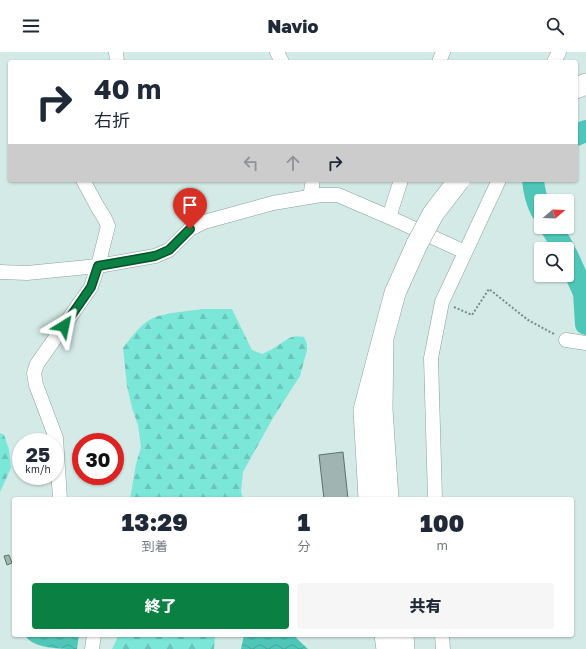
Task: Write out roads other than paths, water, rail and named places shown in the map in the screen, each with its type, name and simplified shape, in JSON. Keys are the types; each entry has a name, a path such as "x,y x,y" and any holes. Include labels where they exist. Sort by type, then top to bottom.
{"highway":[{"path":"369,497 364,410 395,293 417,244 433,214 457,182"},
{"path":"383,338 382,408 388,497"},
{"path":"385,637 387,649"},
{"path":"403,637 404,649"}],"street":[{"path":"60,497 56,438 36,385 34,373 37,364 91,287 98,266 108,226 84,182"},
{"path":"310,197 313,182"},
{"path":"389,217 400,182"},
{"path":"436,497 431,358 442,302 498,182"},
{"path":"0,272 27,273 98,266 155,256 169,250 190,229 204,222 273,203 321,195 338,195 465,252"},
{"path":"566,340 586,343"},
{"path":"92,649 94,637"},
{"path":"442,637 443,649"}],"water":[{"path":"27,637 79,637 77,649 41,646 29,640"},
{"path":"244,637 295,637 308,649 241,649"}],"waterway":[{"path":"578,134 586,131"},
{"path":"533,182 536,194"},
{"path":"555,234 560,242"},
{"path":"574,271 584,293 586,324"}]}
